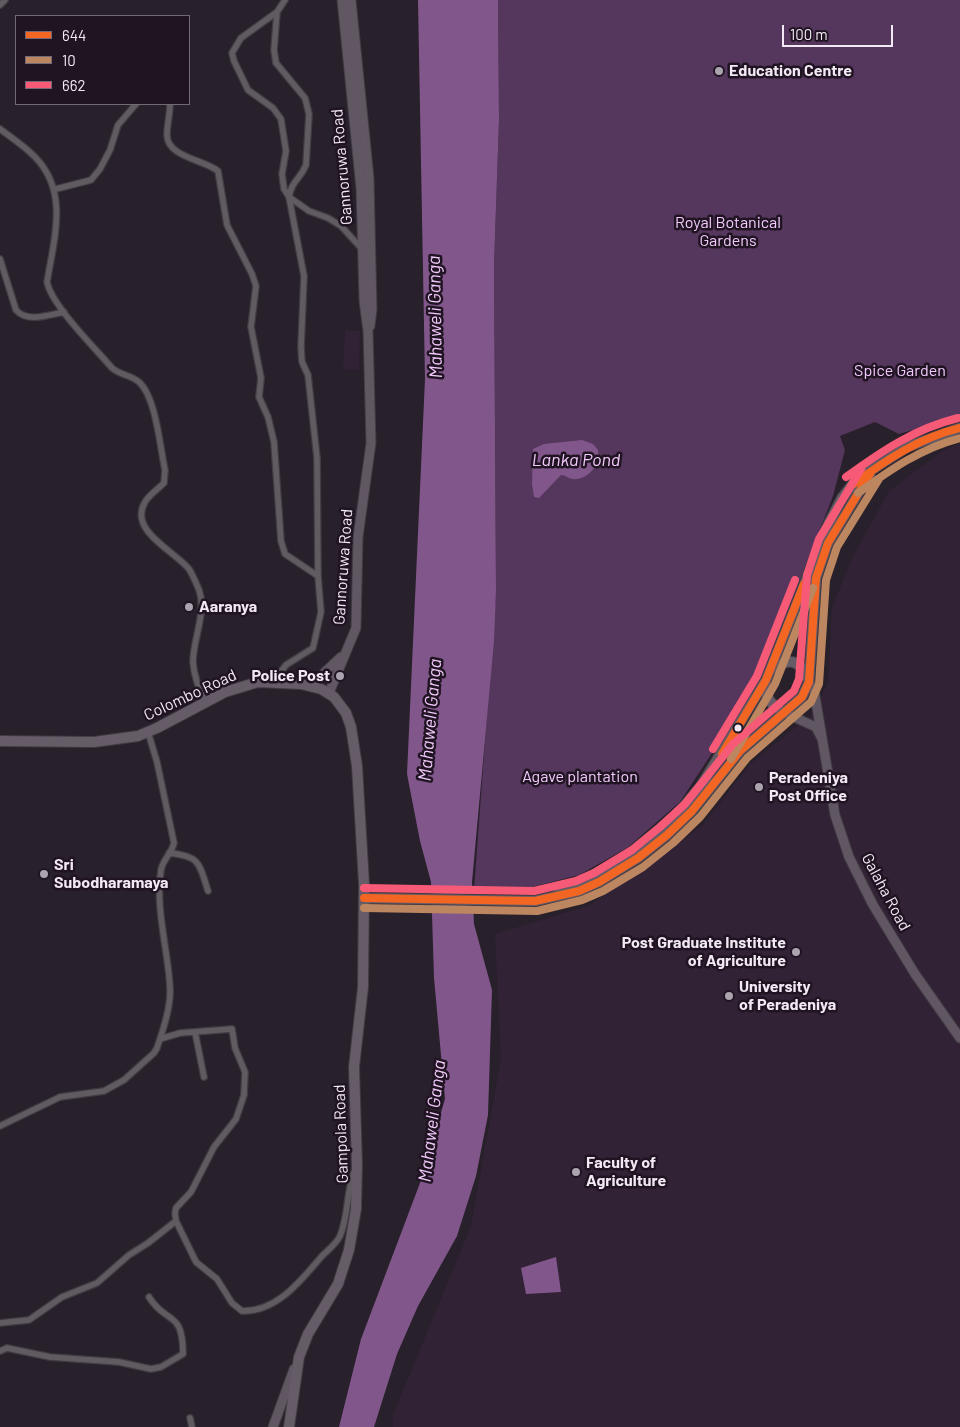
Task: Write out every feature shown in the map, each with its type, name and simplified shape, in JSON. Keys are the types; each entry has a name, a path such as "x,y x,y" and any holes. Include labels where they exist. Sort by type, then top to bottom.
{"highway":[{"path":"785,713 769,703 765,694 769,675 808,574 842,498 856,480 870,474 893,455 907,447 960,428"},
{"path":"364,898 535,901 579,891 615,873 667,835 705,795 734,756 802,697 809,682 816,578 828,543 870,474"},
{"path":"489,899 533,895 578,884 610,867 654,836 676,816 701,786 769,675 788,661 803,667 809,682"},
{"name":"Colombo Road","path":"0,741 94,742 126,738 148,732 205,702 241,686 272,682 310,686 329,693 346,713 354,742 364,898"},
{"name":"Gampola Road","path":"289,1427 299,1357 308,1334 338,1284 349,1250 356,1209 357,1165 354,1067 363,987 364,898"}],"main road":[{"name":"Gannoruwa Road","path":"342,0 368,178 372,310 368,331"},
{"name":"Gannoruwa Road","path":"329,693 356,628 358,537 371,443 368,331 364,301 360,174 351,55 351,0"},
{"name":"Gannoruwa Road","path":"310,686 345,654"},
{"name":"Galaha Road","path":"809,682 814,690 825,744 835,815 849,857 873,905 915,974 960,1038"},
{"name":"Galaha Road","path":"785,713 816,727 825,744"},
{"path":"273,1427 299,1357"}],"street":[{"path":"0,5 5,0"},
{"path":"286,0 277,12 241,38 232,53 234,61 248,90 273,108 281,119 286,151 283,181 284,189 289,197 309,211 328,218 341,226 362,249"},
{"path":"272,682 286,665 313,648 321,612 318,576 317,458 308,376 302,362 301,347 304,276 289,197 291,185 303,173 306,165 309,114 305,98 276,63 274,50 277,12"},
{"path":"56,189 91,180 100,169 110,150 118,125 135,105"},
{"path":"170,105 167,136 170,145 185,157 210,164 218,171 227,225 252,274 256,286 251,326 261,378 259,397 268,417 274,442 281,541 285,554 318,576"},
{"path":"0,129 36,158 56,189 57,212 47,282 48,289 64,312 112,368 119,375 138,381 149,394 165,470 164,483 146,500 142,509 142,519 150,536 172,552 190,570 200,592 200,619 193,663 196,684 205,702"},
{"path":"0,259 16,310 20,314 45,316 64,312"},
{"path":"0,1126 60,1097 104,1091 124,1080 154,1053 160,1039 169,1006 170,988 160,895 161,870 164,859 174,843 158,762 148,732"},
{"path":"169,853 188,855 194,859 202,871 208,891"},
{"path":"160,1039 195,1032 232,1029 235,1048 245,1072 244,1095 236,1120 214,1147 191,1192 176,1208 176,1221 196,1262 217,1279 232,1303 242,1310 248,1311 269,1305 290,1292 340,1237 347,1212 350,1183 357,1165"},
{"path":"195,1032 204,1077"},
{"path":"0,1323 29,1320 62,1297 98,1283 129,1255 176,1221"},
{"path":"0,1351 7,1348 50,1357 119,1362 151,1369 161,1367 183,1354 183,1335 175,1320 153,1304 149,1297"},
{"path":"190,1418 192,1427"}],"shaded area":[{"path":"345,331 360,331 359,370 343,369"},
{"name":"University of Peradeniya","path":"960,443 960,1427 393,1427 393,1415 471,1226 501,1059 495,934 590,905 703,825 750,764 813,713 828,682 832,608 852,558 889,491 941,452"},
{"path":"351,1105 352,1118 343,1120 342,1107"}],"green space":[{"name":"Royal Botanical Gardens","path":"498,0 960,0 960,416 899,434 875,422 840,436 845,450 833,496 763,675 680,802 627,848 579,875 532,887 474,890 496,591 494,266 499,120"}],"water":[{"name":"Mahaweli Ganga","path":"418,0 498,0 499,120 494,266 496,591 494,641 472,882 474,924 492,990 488,1115 476,1176 457,1236 418,1306 397,1354 374,1427 339,1427 361,1339 420,1183 445,1099 434,978 431,882 420,841 407,774 425,379"},
{"name":"Lanka Pond","path":"582,440 593,444 598,450 597,461 592,470 578,479 561,475 539,498 534,497 532,484 533,449 544,444"},
{"path":"556,1257 561,1292 526,1294 521,1268"}],"transit line":[{"name":"662","path":"846,477 899,442 927,428 958,418"},
{"name":"644","path":"852,485 903,451 945,432 960,428"},
{"name":"10","path":"858,493 894,468 919,454 960,438"},
{"name":"662","path":"364,888 534,891 576,881 594,873 632,850 660,827 685,804 733,744 794,691 799,679 807,575 819,539 861,469"},
{"name":"644","path":"364,898 535,901 579,891 599,882 638,858 667,835 692,811 740,751 802,697 809,682 816,578 828,543 870,474"},
{"name":"10","path":"364,908 537,911 582,900 603,891 643,867 673,843 700,817 747,758 811,702 819,684 826,580 837,547 879,479"},
{"name":"662","path":"713,749 757,676 795,580"},
{"name":"644","path":"722,754 766,680 804,584"},
{"name":"10","path":"731,759 775,684 813,588"}],"place":[{"name":"Education Centre","path":"719,71"},
{"name":"Aaranya","path":"189,607"},
{"name":"Police Post","path":"340,676"},
{"name":"Peradeniya Post Office","path":"759,787"},
{"name":"Sri Subodharamaya","path":"44,874"},
{"name":"Post Graduate Institute of Agriculture","path":"796,952"},
{"name":"University of Peradeniya","path":"729,996"},
{"name":"Faculty of Agriculture","path":"576,1172"}],"park label":[{"name":"Spice Garden","path":"900,371"},
{"name":"Agave plantation","path":"580,777"}]}
